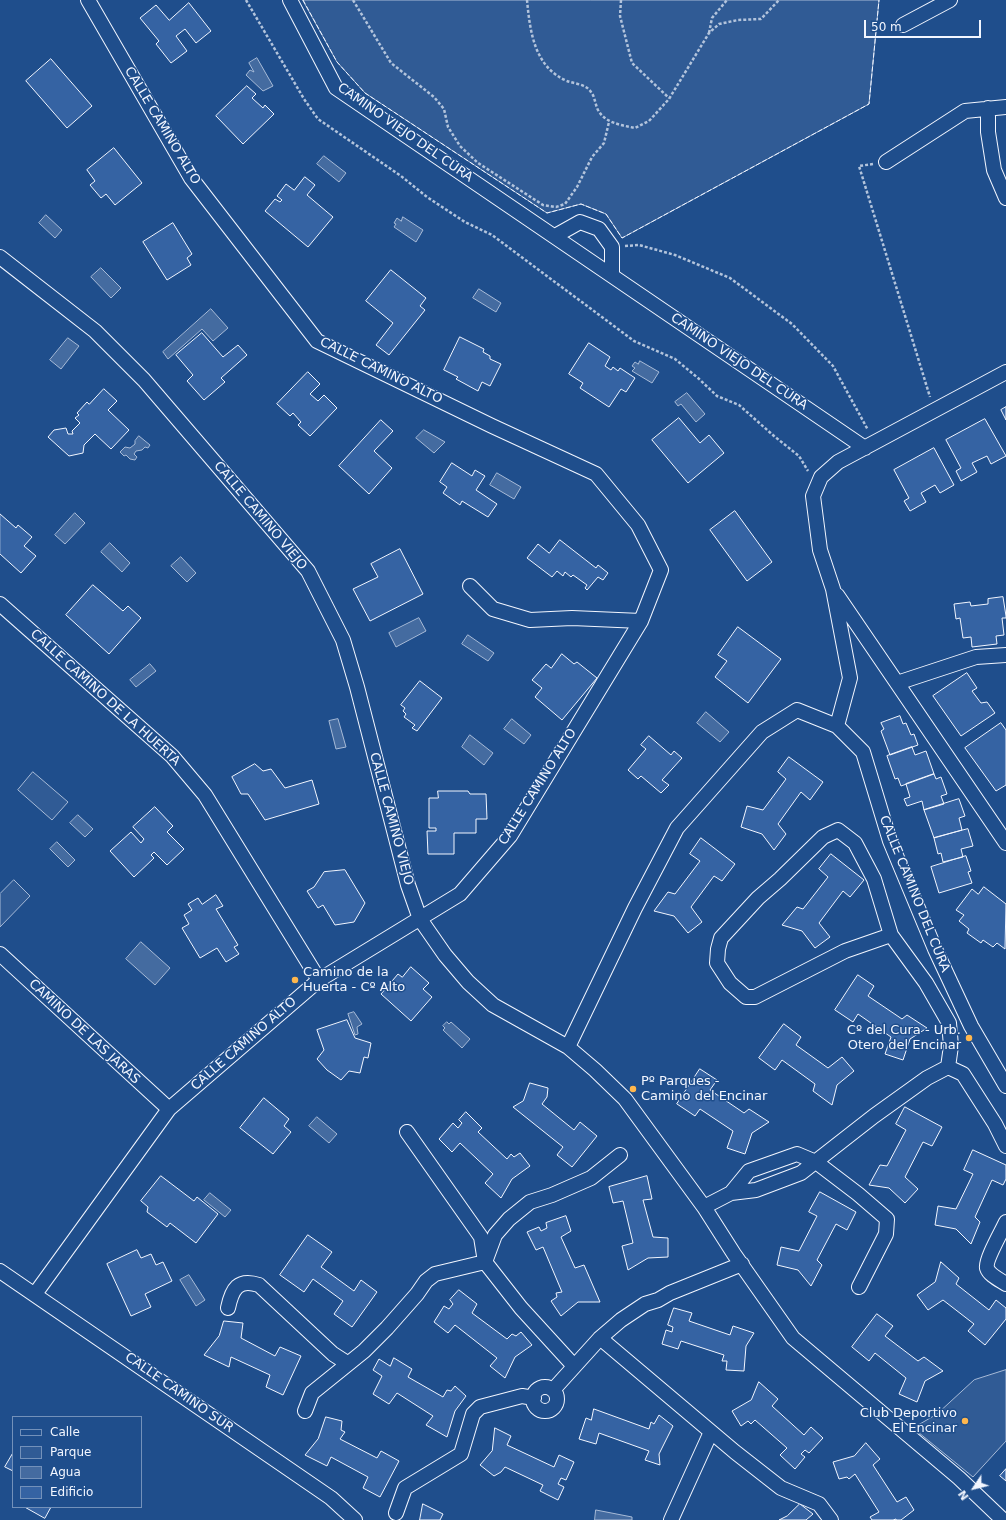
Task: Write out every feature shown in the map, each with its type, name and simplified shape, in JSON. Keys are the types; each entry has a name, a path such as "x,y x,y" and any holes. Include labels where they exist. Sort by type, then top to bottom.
{"street":[{"name":"CALLE CAMINO ALTO","path":"35,1294 169,1109 319,980 460,894 510,836 641,621 661,570 638,525 596,474 492,426 317,341 191,178 88,0"},
{"name":"CAMINO VIEJO DEL CURA","path":"290,0 336,88 612,275 870,445"},
{"path":"903,25 950,0"},
{"path":"886,162 965,111 1006,107"},
{"path":"988,108 988,132 994,170 1006,198"},
{"path":"555,236 580,222 599,229 612,247 612,275"},
{"name":"CALLE CAMINO VIEJO","path":"0,258 95,331 144,380 308,571 343,640 357,687 408,885 420,919 445,955 468,982 493,1005 568,1047 595,1070 625,1099 704,1207 793,1338 959,1478 1003,1520"},
{"path":"837,726 850,678 833,589 820,550 813,496 817,485 821,477 838,462 1006,372"},
{"path":"470,586 493,609 530,620 572,618 641,621"},
{"path":"833,589 1006,843"},
{"name":"CALLE CAMINO DE LA HUERTA","path":"0,604 172,756 205,795 319,980"},
{"path":"897,683 976,656 1006,655"},
{"name":"CALLE CAMINO DEL CURA","path":"568,1047 635,908 677,828 762,732 797,710 837,726 863,752 890,841 935,949 971,1026 1006,1086"},
{"path":"891,935 845,951 755,997 746,997 730,983 717,963 721,938 758,898 823,838 838,830 855,843 874,879 891,935 926,983 949,1023 951,1046 948,1067"},
{"name":"CAMINO DE LAS JARAS","path":"0,954 169,1109"},
{"path":"948,1067 963,1074 995,1124 1006,1146"},
{"path":"704,1207 731,1193 756,1190 801,1173 874,1116 927,1078 948,1067"},
{"path":"407,1132 480,1237 485,1262 521,1308 574,1366"},
{"path":"731,1193 749,1171 797,1154 816,1162 858,1194 887,1219 886,1234 859,1287"},
{"path":"485,1262 495,1235 509,1219 530,1202 552,1195 591,1178 620,1155"},
{"path":"1006,1222 988,1260 986,1268 990,1273 1006,1284"},
{"path":"305,1411 312,1393 364,1351 418,1294 426,1281 435,1274 485,1262"},
{"path":"553,1390 600,1338 621,1320 645,1304 658,1300 670,1292 742,1264"},
{"name":"CALLE CAMINO SUR","path":"0,1271 331,1498 355,1520"},
{"path":"228,1308 232,1292 239,1285 251,1282 259,1284 333,1354 347,1364"},
{"path":"600,1338 711,1432 781,1488 819,1504 831,1520"},
{"path":"547,1387 553,1390 558,1400 556,1405 549,1411 540,1410 534,1402 534,1398 538,1389 547,1387"},
{"path":"396,1513 405,1488 461,1454 472,1414 480,1407 522,1396 534,1398"},
{"path":"671,1520 711,1432"}],"path":[{"path":"246,0 304,99 318,119 401,176 426,197 465,222 492,235 634,341 675,360 698,378 717,396 739,405 799,456 817,485"},
{"path":"352,0 391,64 434,97 444,109 448,127 460,146 478,163 543,205 556,207 565,204 577,187 592,157 604,143 609,122"},
{"path":"527,0 535,48 546,67 566,81 584,86 591,92 598,111 609,122 635,128 649,121 669,99 709,33 719,24 738,20 761,19 779,0"},
{"path":"621,0 620,16 632,63 669,99"},
{"path":"709,33 712,18 727,0"},
{"path":"886,162 859,166 935,411"},
{"path":"612,247 638,246 675,255 730,278 792,324 833,366 870,445"}],"green space":[{"path":"303,0 879,0 869,104 622,238 606,214 581,204 547,213 365,93 337,62"},
{"path":"33,772 68,802 52,820 18,790"},
{"path":"14,880 30,896 0,927 0,894"},
{"name":"Club Deportivo El Encinar","path":"1006,1370 1006,1441 973,1477 913,1428 937,1414 974,1380"}],"water":[{"path":"257,58 273,86 263,91 246,75 250,70 254,72 249,63"},
{"path":"324,156 346,173 339,182 317,164"},
{"path":"46,215 62,230 55,238 39,223"},
{"path":"403,217 423,230 416,242 394,227 396,224 394,223 397,218 401,221"},
{"path":"101,268 121,288 111,298 91,277"},
{"path":"479,289 501,303 496,312 473,298"},
{"path":"211,309 228,328 213,341 202,329 168,359 163,352"},
{"path":"68,338 79,346 61,369 50,360"},
{"path":"640,361 659,372 652,383 632,371 635,368 632,366 635,362 638,364"},
{"path":"687,393 705,414 696,422 681,404 678,406 675,402"},
{"path":"424,430 445,442 434,453 416,438"},
{"path":"139,436 150,445 148,448 145,447 142,450 136,451 134,454 137,457 135,460 130,459 126,455 124,456 120,452 125,447 130,448 135,444 135,441"},
{"path":"497,473 521,487 514,499 490,485"},
{"path":"75,513 85,523 65,544 55,535"},
{"path":"110,543 130,563 122,572 101,552"},
{"path":"181,557 196,573 187,582 171,566"},
{"path":"419,618 426,631 396,647 389,633"},
{"path":"468,635 494,653 488,661 462,644"},
{"path":"150,664 156,671 136,687 130,680"},
{"path":"706,712 729,732 720,742 697,723"},
{"path":"338,719 346,747 336,749 329,721"},
{"path":"512,719 531,735 524,744 504,729"},
{"path":"470,735 493,753 484,765 462,747"},
{"path":"78,815 93,829 85,837 70,823"},
{"path":"57,842 75,860 68,867 50,849"},
{"path":"141,942 170,968 155,985 126,959"},
{"path":"354,1012 362,1024 357,1027 358,1034 355,1035 348,1014"},
{"path":"447,1022 449,1024 451,1022 470,1039 462,1048 443,1030 445,1028 443,1026"},
{"path":"317,1117 337,1134 329,1143 309,1126"},
{"path":"210,1193 231,1210 225,1217 204,1200"},
{"path":"189,1275 205,1300 196,1306 180,1280"},
{"path":"596,1510 632,1517 632,1520 595,1520"}],"building":[{"path":"189,3 211,31 196,43 185,29 176,36 187,51 171,63 156,44 159,41 140,18 156,5 169,20"},
{"path":"51,59 92,106 67,128 26,81"},
{"path":"247,86 256,94 252,98 263,108 265,105 274,114 243,144 216,116"},
{"path":"114,148 142,183 115,205 106,194 101,198 90,185 95,181 87,170"},
{"path":"305,177 315,185 307,195 333,217 308,247 265,211 275,199 280,202 282,200 277,196 286,184 294,190"},
{"path":"173,223 192,254 187,258 191,265 167,280 143,242"},
{"path":"391,270 426,298 420,306 425,310 389,355 376,345 393,323 366,301"},
{"path":"202,333 223,357 238,345 247,355 221,378 225,382 204,400 187,381 193,375 176,355"},
{"path":"460,337 484,349 483,352 490,356 490,359 501,364 490,386 482,382 478,391 456,379 458,377 444,370"},
{"path":"589,343 610,357 605,366 611,370 613,367 618,371 620,368 635,378 626,392 621,389 609,407 580,388 583,383 569,374"},
{"path":"308,372 320,384 310,394 318,401 324,395 337,408 310,436 298,425 301,422 293,413 290,416 277,404"},
{"path":"104,389 117,401 108,410 129,430 111,449 95,434 84,445 83,453 69,456 48,437 54,430 66,428 68,434 73,434 72,431 80,423 75,418 79,415 77,413 87,402 89,404"},
{"path":"1006,407 1006,420 1001,410"},
{"path":"679,418 700,443 709,435 724,453 688,483 652,440"},
{"path":"985,419 1006,456 991,464 987,456 972,463 977,472 961,481 956,471 961,468 946,440"},
{"path":"381,420 393,431 374,451 392,468 369,494 339,466"},
{"path":"934,448 954,485 940,493 935,485 921,493 926,502 910,511 904,501 909,498 894,470"},
{"path":"452,463 472,476 475,470 485,476 476,490 497,504 488,517 462,501 460,505 443,493 447,487 440,482"},
{"path":"735,511 772,562 747,581 710,530"},
{"path":"0,514 16,528 18,525 32,537 24,546 36,556 21,573 0,554"},
{"path":"560,540 596,568 598,565 608,573 603,580 598,577 587,590 585,588 587,585 573,575 571,577 565,572 563,576 557,571 552,577 527,558 538,544 549,553"},
{"path":"400,549 423,594 370,621 353,589 378,577 371,564"},
{"path":"93,585 123,611 128,606 141,618 109,654 66,615"},
{"path":"1003,597 1006,616 1006,618 1002,618 1004,635 996,636 997,644 972,647 971,637 963,638 960,618 956,619 954,604 970,602 971,606 988,604 988,599"},
{"path":"738,627 781,659 748,703 715,677 727,661 718,655"},
{"path":"562,654 574,664 577,662 597,678 562,720 535,697 542,688 532,680 546,664 551,668"},
{"path":"967,673 977,688 972,691 981,703 987,702 995,713 961,736 933,696"},
{"path":"420,681 442,698 417,731 412,728 415,725 404,717 406,714 403,711 405,708 401,705"},
{"path":"900,716 903,724 906,723 911,735 914,734 918,745 890,755 881,731 884,729 881,723"},
{"path":"1001,723 1006,730 1006,785 996,791 965,748"},
{"path":"649,736 671,755 674,751 682,758 662,780 669,785 661,793 641,776 638,779 628,770 646,749 641,745"},
{"path":"912,747 915,755 926,751 934,774 901,786 898,778 895,779 887,756"},
{"path":"789,757 823,782 810,800 801,792 778,824 786,834 774,850 762,834 741,827 747,806 763,810 786,779 778,772"},
{"path":"255,764 263,771 271,769 285,788 312,780 319,804 265,820 248,794 241,794 232,777"},
{"path":"934,774 936,779 941,777 947,794 941,796 944,804 924,810 922,801 907,806 904,799 910,797 906,784"},
{"path":"438,791 468,791 470,794 486,794 487,819 476,819 476,833 454,833 454,854 428,854 427,831 436,831 436,828 429,828 429,798 438,798"},
{"path":"959,799 965,816 959,818 962,830 934,838 924,810"},
{"path":"155,807 173,826 167,832 184,849 167,865 154,852 151,855 154,858 134,877 110,851 131,832 141,843 144,839 133,827"},
{"path":"968,829 973,846 961,849 963,857 943,862 941,853 938,854 934,838"},
{"path":"701,838 735,864 722,881 714,876 691,907 702,922 688,933 674,916 654,911 668,892 675,894 700,861 690,854"},
{"path":"831,854 864,880 850,897 843,891 819,923 830,937 815,948 802,931 782,925 797,907 803,909 828,877 819,869"},
{"path":"966,856 971,871 968,872 972,883 939,893 931,867"},
{"path":"345,870 365,903 354,922 335,925 323,905 318,908 307,891 314,887 324,872"},
{"path":"984,887 1006,904 1005,949 997,943 993,947 983,940 981,943 967,933 969,929 959,921 964,915 956,910 972,889 978,894"},
{"path":"216,895 223,906 216,909 238,945 234,947 239,954 226,962 217,948 200,958 182,928 189,924 184,915 192,910 188,904 198,898 202,904"},
{"path":"411,967 429,983 423,989 432,997 411,1021 381,994 398,974 402,977"},
{"path":"858,975 874,986 868,996 902,1019 907,1015 927,1028 910,1039 903,1060 885,1054 891,1037 858,1014 853,1022 835,1010"},
{"path":"347,1020 355,1038 371,1043 368,1058 364,1057 360,1073 349,1071 341,1080 327,1070 317,1059 324,1050 317,1030"},
{"path":"784,1024 801,1037 796,1045 828,1068 842,1057 854,1071 837,1085 832,1105 813,1091 815,1084 782,1060 775,1070 759,1058"},
{"path":"700,1069 717,1080 710,1090 744,1113 749,1109 769,1122 752,1133 745,1154 727,1148 733,1131 700,1109 695,1116 677,1104"},
{"path":"530,1083 548,1088 547,1097 542,1104 574,1130 580,1122 597,1136 572,1167 557,1155 563,1147 513,1107 523,1101"},
{"path":"264,1098 289,1119 284,1126 291,1132 273,1154 240,1128"},
{"path":"905,1107 942,1127 932,1146 923,1142 905,1177 918,1189 905,1203 889,1188 869,1185 880,1165 887,1166 906,1130 896,1124"},
{"path":"466,1112 482,1128 478,1132 507,1159 511,1154 514,1157 520,1153 530,1166 512,1179 501,1198 485,1183 493,1174 460,1143 452,1152 439,1139 453,1123 458,1128 462,1123 459,1120"},
{"path":"973,1150 1006,1165 1006,1179 1003,1185 992,1180 975,1217 980,1222 971,1244 956,1229 935,1225 938,1206 956,1209 973,1174 964,1170"},
{"path":"161,1176 194,1201 197,1197 218,1214 196,1243 170,1223 167,1227 147,1212 148,1207 141,1201"},
{"path":"647,1176 652,1199 643,1200 653,1237 668,1238 668,1257 648,1258 628,1270 622,1246 633,1243 623,1201 613,1203 609,1187"},
{"path":"820,1192 856,1212 847,1230 836,1224 817,1260 822,1265 811,1286 798,1270 777,1265 781,1247 799,1251 817,1216 809,1212"},
{"path":"566,1216 571,1231 561,1237 575,1268 584,1265 600,1302 578,1302 561,1316 551,1301 557,1297 556,1293 562,1292 543,1247 536,1250 527,1232 539,1227 541,1231 547,1228 546,1223"},
{"path":"308,1235 332,1252 321,1267 354,1291 361,1280 377,1292 352,1327 334,1314 343,1301 313,1279 304,1292 280,1275"},
{"path":"137,1250 141,1258 151,1254 156,1265 163,1262 172,1281 145,1294 151,1307 131,1316 107,1264"},
{"path":"941,1262 959,1278 956,1284 989,1310 996,1300 1006,1308 1006,1319 985,1345 968,1331 974,1324 943,1300 928,1310 917,1295 935,1282"},
{"path":"459,1290 477,1304 472,1313 507,1339 512,1334 516,1336 521,1332 532,1345 515,1357 505,1378 490,1366 497,1358 455,1325 448,1333 434,1322 444,1306 449,1309 453,1304 450,1300"},
{"path":"674,1308 692,1313 689,1321 730,1335 733,1326 754,1333 746,1346 744,1371 726,1370 727,1361 722,1361 724,1355 681,1341 678,1349 662,1344 666,1330 672,1332 673,1327 668,1325"},
{"path":"877,1314 893,1326 885,1336 918,1361 924,1357 943,1371 925,1381 917,1402 899,1394 906,1378 875,1353 869,1361 852,1347"},
{"path":"224,1321 243,1323 241,1338 275,1356 280,1347 301,1356 283,1395 266,1387 270,1375 231,1357 229,1367 204,1355 219,1336"},
{"path":"394,1358 412,1369 408,1377 443,1397 447,1390 451,1391 455,1386 466,1396 455,1411 447,1437 426,1425 433,1416 397,1393 389,1404 373,1394 382,1376 373,1370 379,1359 390,1366"},
{"path":"759,1382 778,1399 772,1406 804,1435 811,1427 823,1438 809,1453 805,1450 801,1454 805,1457 795,1469 780,1455 787,1448 755,1420 751,1424 748,1421 741,1426 732,1411 751,1400"},
{"path":"594,1409 649,1429 651,1422 654,1424 659,1415 673,1426 659,1454 660,1465 645,1460 649,1451 599,1433 596,1444 579,1439 586,1418 591,1420"},
{"path":"326,1417 342,1421 341,1430 345,1432 340,1439 377,1458 381,1451 399,1461 380,1497 363,1488 368,1477 331,1457 327,1466 305,1455 318,1439"},
{"path":"495,1428 511,1436 507,1445 554,1467 559,1455 574,1462 566,1480 561,1478 558,1484 564,1487 558,1500 540,1491 543,1485 505,1467 501,1472 494,1476 480,1465 492,1451"},
{"path":"866,1443 880,1459 873,1465 897,1502 906,1497 914,1510 901,1520 872,1520 870,1517 879,1512 855,1474 849,1479 847,1477 839,1479 833,1462 854,1456"},
{"path":"12,1455 12,1470 5,1467"},
{"path":"1006,1469 1006,1481 1000,1476"},
{"path":"423,1504 443,1514 440,1520 420,1520"},
{"path":"800,1504 813,1514 806,1520 779,1520 787,1516"},
{"path":"27,1508 50,1508 45,1518"}],"fence":[{"path":"303,0 337,62 365,93 547,213 581,204 606,214 622,238 869,104 879,0"}],"place":[{"name":"Camino de la Huerta - Cº Alto","path":"295,980"},
{"name":"Cº del Cura - Urb. Otero del Encinar","path":"969,1038"},
{"name":"Pº Parques - Camino del Encinar","path":"633,1089"},
{"name":"Club Deportivo El Encinar","path":"965,1421"}]}
